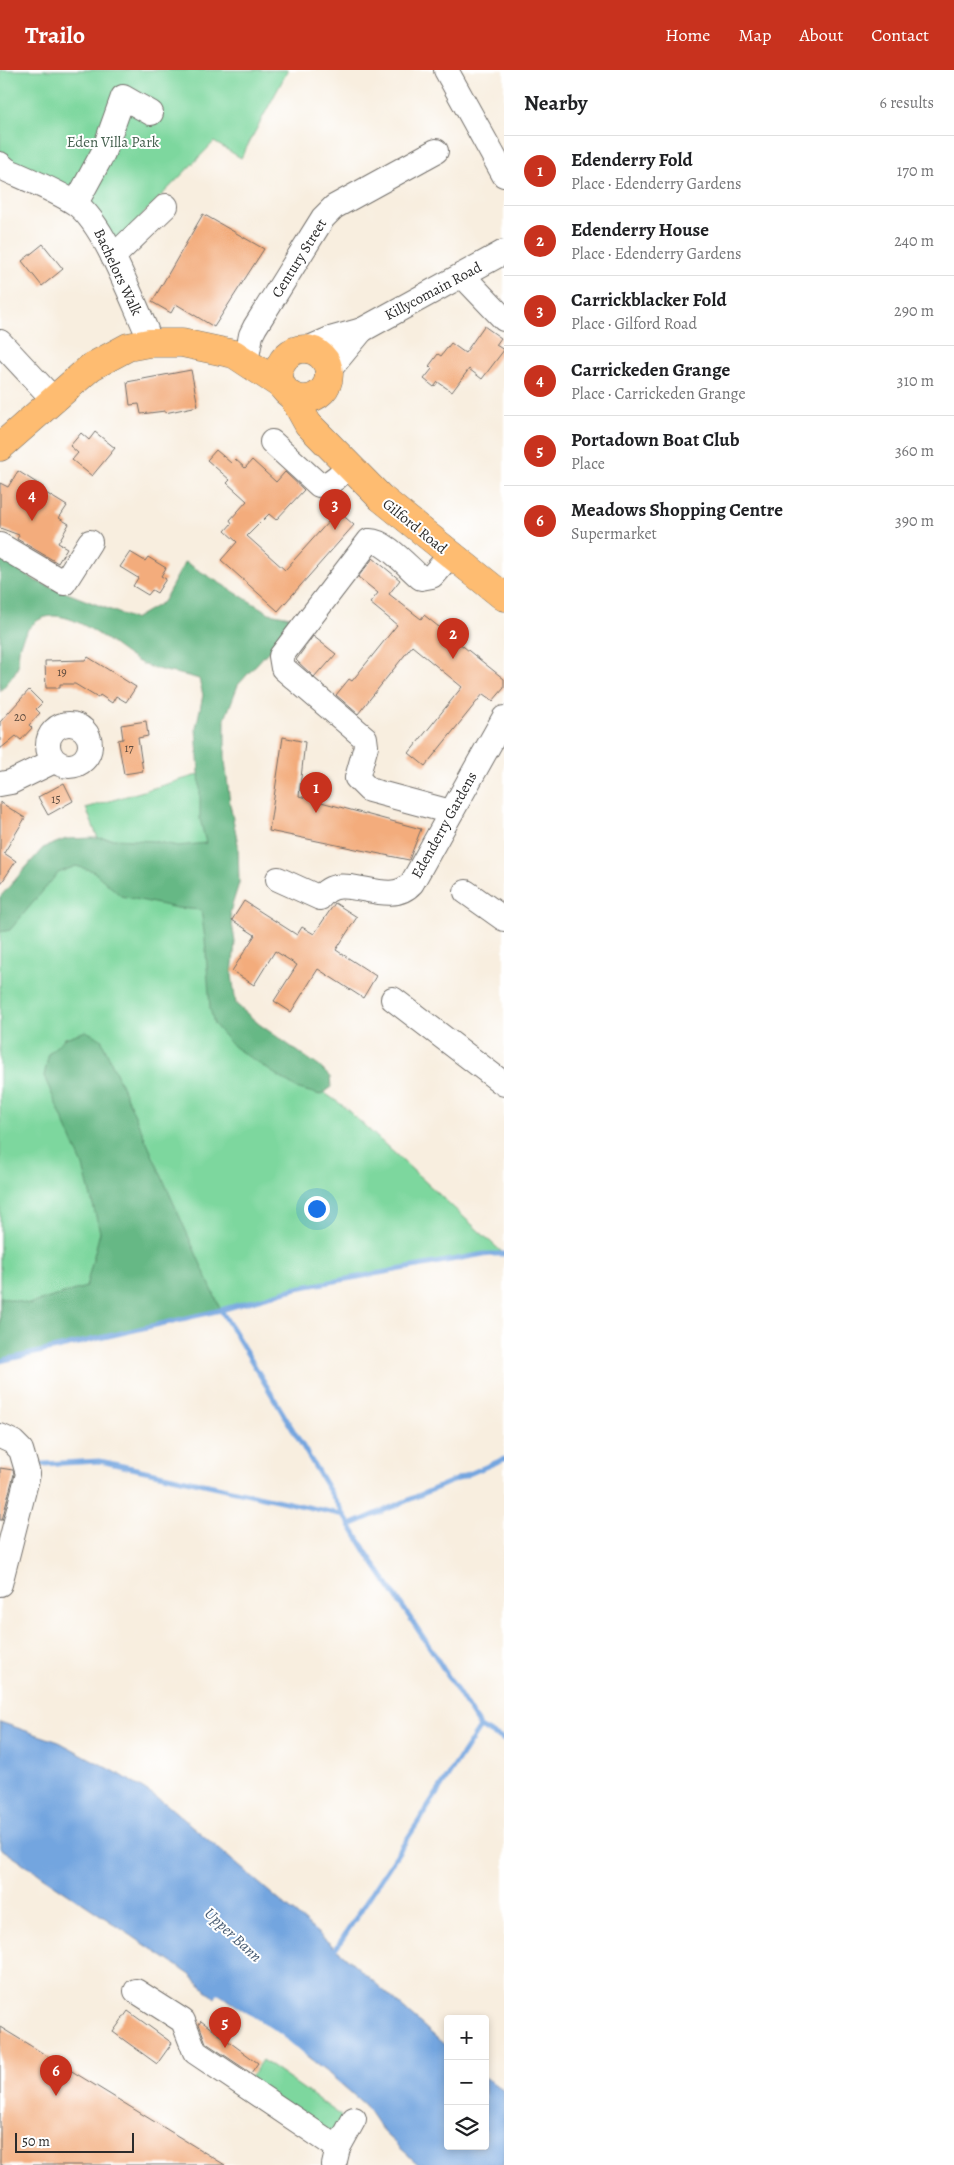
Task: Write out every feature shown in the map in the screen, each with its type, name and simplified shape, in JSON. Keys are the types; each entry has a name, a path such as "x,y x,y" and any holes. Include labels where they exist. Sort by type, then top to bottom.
{"main road":[{"path":"0,447 91,367 128,347 149,343 182,343 242,356 300,351 321,356 328,377 327,414 340,457"},
{"path":"287,391 280,369 282,362 300,351"},
{"path":"242,356 300,399 316,397 328,377"},
{"name":"Gilford Road","path":"287,391 308,424 381,498 504,597"}],"street":[{"path":"446,70 504,175"},
{"path":"76,204 103,153 123,97 150,113"},
{"name":"Century Street","path":"242,356 255,327 323,218 334,207 436,151"},
{"name":"Bachelors Walk","path":"0,164 7,170 76,204 94,221 113,257 146,330 149,343"},
{"path":"113,257 166,206"},
{"name":"Killycomain Road","path":"300,351 330,339 362,330 504,252"},
{"path":"462,275 504,320"},
{"name":"Killycomain Road","path":"328,377 362,330"},
{"path":"0,342 54,400"},
{"path":"272,442 319,485 325,485 332,481 340,457"},
{"path":"451,554 432,576 421,578 376,540 369,541 281,656 284,668 365,738 366,746 357,778 362,785 369,790 451,812"},
{"path":"0,545 64,583 90,542"},
{"name":"Edenderry Gardens","path":"278,879 320,898 324,892 338,886 390,894 406,890 412,883 504,718"},
{"path":"0,784 11,782 54,761"},
{"path":"466,892 504,919"},
{"path":"393,999 504,1084"},
{"path":"0,1436 13,1442 21,1450 28,1474 0,1584"},
{"path":"136,1991 183,2022 195,2052 336,2156 354,2119"}],"green space":[{"name":"Eden Villa Park","path":"0,70 288,70 241,158 214,142 108,250 94,221 0,164"},
{"path":"0,554 36,581 134,619 163,602 185,562 269,613 290,617 293,628 238,685 225,719 225,760 230,804 238,844 239,883 230,912 235,942 232,975 236,1004 259,1024 320,1067 330,1077 331,1087 320,1095 296,1088 234,1047 214,1024 210,1008 201,910 177,908 121,896 93,871 76,866 58,873 10,930 0,932 0,897 43,848 66,839 95,838 153,841 178,846 206,843 200,819 196,728 203,695 199,679 159,670 137,661 86,627 58,616 45,617 28,629 22,639 17,669 0,691"},
{"path":"211,771 232,1029 342,1105 504,1254 484,1254 297,1288 221,1310 0,1361 0,897 101,846 86,808"},
{"path":"86,1031 101,1039 221,1310 0,1361 0,1297 29,1304 86,1287 100,1232 83,1166 44,1076 49,1053 65,1038"},
{"path":"262,2060 339,2114 345,2123 334,2139 248,2080"}],"water":[{"name":"Upper Bann","path":"0,1722 59,1742 121,1775 165,1803 354,1964 444,2044 444,2150 489,2150 489,2080 504,2091 504,2165 419,2165 384,2133 365,2105 333,2077 267,2027 222,1996 215,1998 189,1974 0,1848"}],"pier":[{"path":"218,1994 280,2034 307,2057 305,2059 221,1998 214,2000"}],"building":[{"path":"203,214 264,249 214,327 176,304 171,313 152,302"},
{"path":"43,244 63,269 42,286 22,261"},
{"path":"484,326 501,338 496,345 504,350 482,379 469,369 452,392 438,382 434,387 424,379 432,369 429,366 438,354 441,356 451,343 465,353"},
{"path":"191,370 198,406 165,413 165,411 141,414 139,404 130,405 127,382"},
{"path":"95,432 115,448 92,476 72,460 78,453 70,446 81,433 89,440"},
{"path":"216,450 231,463 235,459 245,468 252,460 276,482 285,472 304,490 276,520 269,514 247,536 285,570 338,511 354,525 278,611 221,560 237,542 225,531 232,523 230,520 247,501 227,483 230,480 207,460"},
{"path":"18,471 43,487 41,490 67,506 59,518 69,524 58,543 67,548 58,563 17,539 19,535 0,528 0,483 8,487"},
{"path":"130,552 145,561 148,557 166,568 161,576 166,579 157,593 152,590 148,595 133,586 138,578 120,567"},
{"path":"373,558 400,580 389,594 421,619 424,615 504,679 504,688 493,701 483,694 425,766 409,753 462,687 412,646 358,714 336,695 349,679 352,681 397,625 370,603 378,593 358,577"},
{"path":"313,636 336,654 314,677 296,660"},
{"path":"88,657 136,687 126,702 116,696 112,703 100,695 98,698 75,684 60,684 60,688 46,688 45,661 86,660"},
{"path":"29,690 42,703 36,709 40,713 29,725 32,728 21,740 16,736 0,749 0,722"},
{"path":"146,721 148,736 138,738 143,771 124,774 118,740 123,739 121,725"},
{"path":"283,737 305,742 299,796 421,829 409,860 269,831"},
{"path":"64,783 73,801 48,815 38,797"},
{"path":"0,802 25,818 4,853 16,861 0,885"},
{"path":"244,901 297,935 302,927 314,934 335,903 357,917 336,950 376,976 363,998 318,969 291,1012 274,1001 297,965 275,951 254,985 232,971 255,935 232,920"},
{"path":"0,1468 13,1470 14,1474 2,1520 0,1520"},
{"path":"128,2011 172,2043 157,2064 113,2032"},
{"path":"201,2021 258,2063 251,2073 206,2043 199,2024"},
{"path":"0,2027 225,2165 0,2165"}],"waterway":[{"path":"0,1361 221,1310 297,1288 484,1254 504,1254"},
{"path":"221,1310 368,1555 431,1649 480,1727 335,1950"},
{"path":"350,1525 504,1459"},
{"path":"43,1464 100,1461 344,1515"},
{"path":"480,1727 504,1740"}],"place":[{"name":"Carrickeden Grange","path":"32,521"},
{"name":"Carrickblacker Fold","path":"335,530"},
{"name":"Edenderry House","path":"453,659"},
{"name":"Edenderry Fold","path":"316,813"},
{"name":"Portadown Boat Club","path":"225,2048"},
{"name":"Meadows Shopping Centre","path":"56,2096"}]}
